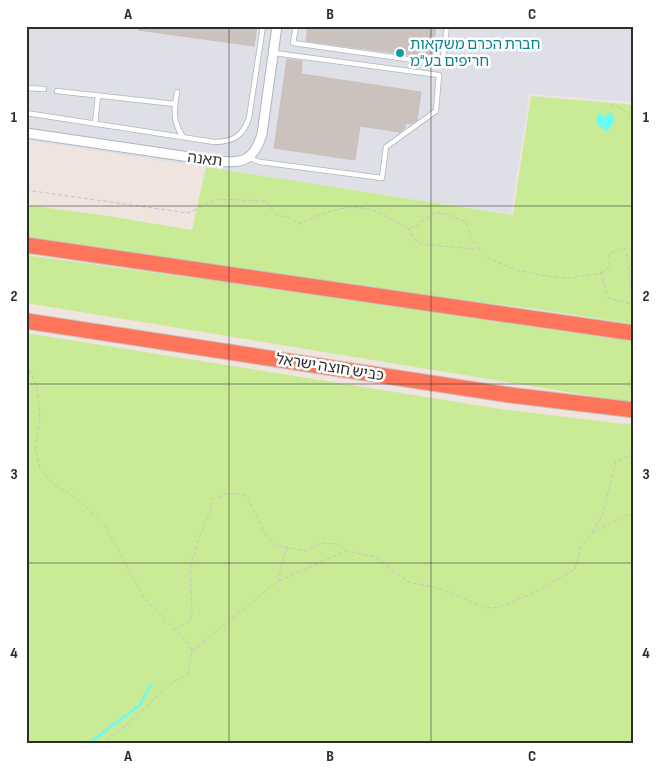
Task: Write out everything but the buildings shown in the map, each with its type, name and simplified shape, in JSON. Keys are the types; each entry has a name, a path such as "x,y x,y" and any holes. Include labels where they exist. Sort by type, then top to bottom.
{"highway":[{"path":"26,245 634,334"},
{"name":"כביש חוצה ישראל","path":"26,320 510,395 634,410"}],"street":[{"path":"249,158 256,150 262,134 277,26"},
{"name":"תאנה","path":"26,133 217,161 237,162 249,158"}],"lane":[{"path":"26,113 183,137 225,142 234,139 246,128 249,118 262,26"},
{"path":"296,26 293,43 442,64 447,26"},
{"path":"249,158 260,162 382,178 386,147 436,112 440,75 274,53"},
{"path":"26,88 44,90"},
{"path":"57,91 175,104"},
{"path":"177,92 174,117 183,137"},
{"path":"95,124 98,96"}],"path":[{"path":"610,105 622,108 634,122"},
{"path":"26,190 188,213 216,199 266,201 276,215 291,218 299,224 314,216 346,207 376,212 409,229 413,238 422,244 481,250"},
{"path":"409,229 419,226 422,221 435,212 446,214 466,222 471,239 490,259 515,270 570,278 601,273 610,267 609,254 620,249 626,250 633,305 608,298 601,273"},
{"path":"26,364 36,384 39,403 40,420 35,446 40,469 53,484 73,496 96,516 107,529 144,598 187,642 192,651 188,673 170,684 128,724 101,743"},
{"path":"174,630 190,621 192,613 190,568 198,537 211,510 212,500 227,494 246,495 266,535 275,544 306,551 321,543 338,544 347,551 376,557 408,582 438,588 487,608 500,607 533,593 575,568 581,547 602,517 616,461 630,456 634,458"},
{"path":"592,533 627,515 634,516"},
{"path":"278,581 285,551 291,548"},
{"path":"192,651 278,581 347,551"}],"shaded area":[{"path":"26,26 634,26 634,102 529,94 511,214 26,140"}],"green space":[{"path":"531,96 634,105 634,324 529,308 431,297 26,237 26,205 192,230 206,167 513,215"},
{"path":"26,255 634,339 634,403 26,303"},
{"path":"26,333 507,410 634,425 634,743 26,743"}],"water":[{"path":"606,111 601,116 604,117 610,112 614,119 613,124 607,131 598,124 597,120 598,114"}],"waterway":[{"path":"89,743 140,705 151,684"}],"place":[{"name":"חברת הכרם משקאות חריפים בע\"מ","path":"400,53"}]}
